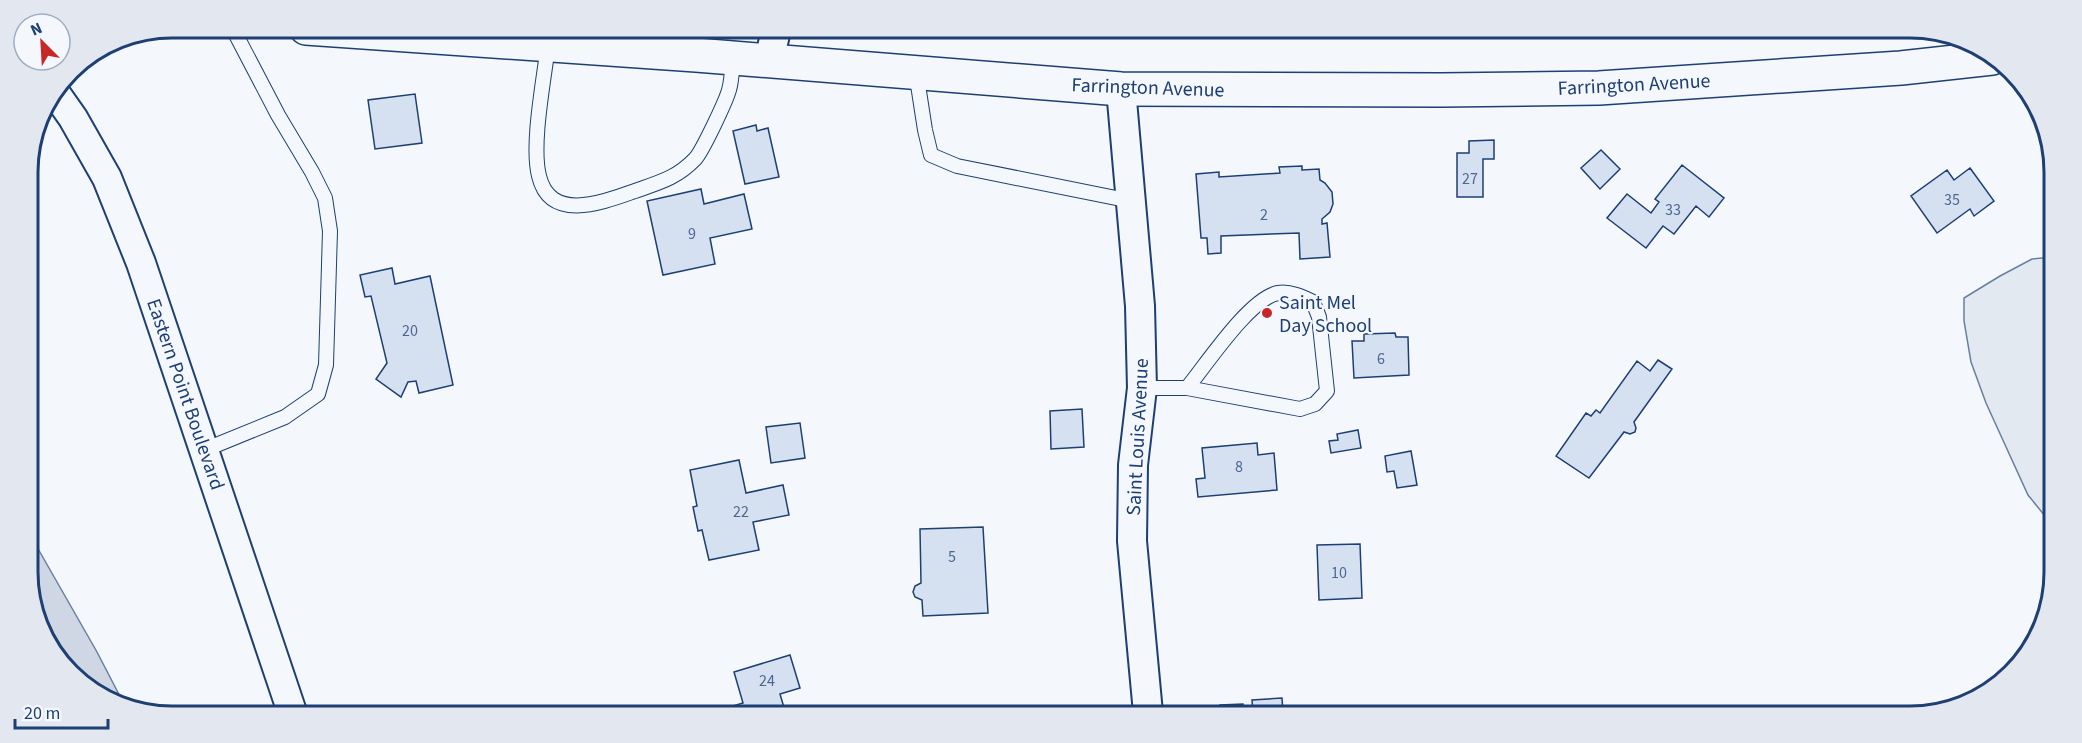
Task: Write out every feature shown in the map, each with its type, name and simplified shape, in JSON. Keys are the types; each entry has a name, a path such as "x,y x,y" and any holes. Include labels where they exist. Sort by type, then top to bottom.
{"main road":[{"name":"Farrington Avenue","path":"448,38 1121,89 1599,88 1901,68 1984,59"}],"street":[{"path":"769,61 774,38"},
{"name":"Saint Louis Avenue","path":"1121,89 1140,306 1142,388 1133,465 1132,541 1147,705"},
{"name":"Eastern Point Boulevard","path":"59,98 107,178 141,263 290,706"}],"lane":[{"path":"204,450 285,417 318,394 326,365 330,231 325,198 238,38"},
{"path":"548,45 536,144 539,177 549,195 563,204 580,206 602,203 677,175 697,157 729,90 733,58"},
{"path":"916,72 931,155 957,166 1131,201"},
{"path":"1142,388 1187,388 1300,409 1315,404 1327,391 1319,317 1313,302 1301,296 1280,292 1266,297 1250,309 1187,388"}],"shaded area":[{"path":"2044,258 2044,515 2028,495 1986,403 1971,362 1964,321 1964,298 2032,259"},
{"path":"38,549 119,695 97,683 83,672 60,646 51,631 40,598"}],"building":[{"path":"415,94 422,143 375,149 368,100"},
{"path":"756,125 757,131 768,128 779,177 745,184 733,131"},
{"path":"1494,140 1494,159 1483,159 1483,197 1457,197 1457,153 1469,153 1469,141"},
{"path":"1601,150 1620,169 1600,189 1581,168"},
{"path":"1682,165 1724,198 1709,217 1696,206 1674,234 1663,226 1646,248 1607,218 1627,194 1651,213 1659,202 1655,199"},
{"path":"1302,166 1302,170 1319,169 1320,180 1332,192 1333,204 1330,212 1322,219 1322,224 1327,223 1330,257 1300,259 1299,233 1221,236 1221,253 1208,254 1207,238 1201,238 1196,174 1219,172 1219,177 1280,173 1279,167"},
{"path":"1970,168 1994,201 1974,216 1970,209 1937,233 1911,196 1947,170 1954,180"},
{"path":"701,189 704,204 744,194 752,229 710,238 715,264 663,275 647,201"},
{"path":"392,268 395,284 430,276 453,385 419,393 416,381 408,382 401,397 376,379 387,363 371,296 365,297 360,275"},
{"path":"1395,333 1396,337 1408,337 1409,375 1354,378 1352,341 1364,341 1364,334"},
{"path":"1658,360 1672,369 1634,422 1635,432 1630,434 1624,432 1589,478 1556,456 1586,413 1591,416 1596,410 1600,413 1637,361 1650,371"},
{"path":"1082,409 1084,447 1051,449 1050,411"},
{"path":"800,423 805,458 771,463 766,427"},
{"path":"1358,430 1361,448 1331,453 1329,441 1338,440 1337,434"},
{"path":"1257,443 1258,455 1274,453 1277,490 1198,497 1196,479 1205,478 1202,448"},
{"path":"1411,451 1417,485 1397,488 1394,471 1387,472 1385,456"},
{"path":"739,460 746,493 783,485 789,515 753,522 759,550 709,560 702,530 698,531 693,507 697,506 690,470"},
{"path":"983,527 988,613 923,616 922,600 915,597 913,592 915,586 921,583 920,529"},
{"path":"1360,544 1362,598 1319,600 1317,545"},
{"path":"790,655 800,688 780,694 783,706 734,706 743,703 734,672"},
{"path":"1282,698 1282,705 1252,705 1252,700"}],"place":[{"name":"Saint Mel Day School","path":"1267,313"}]}
